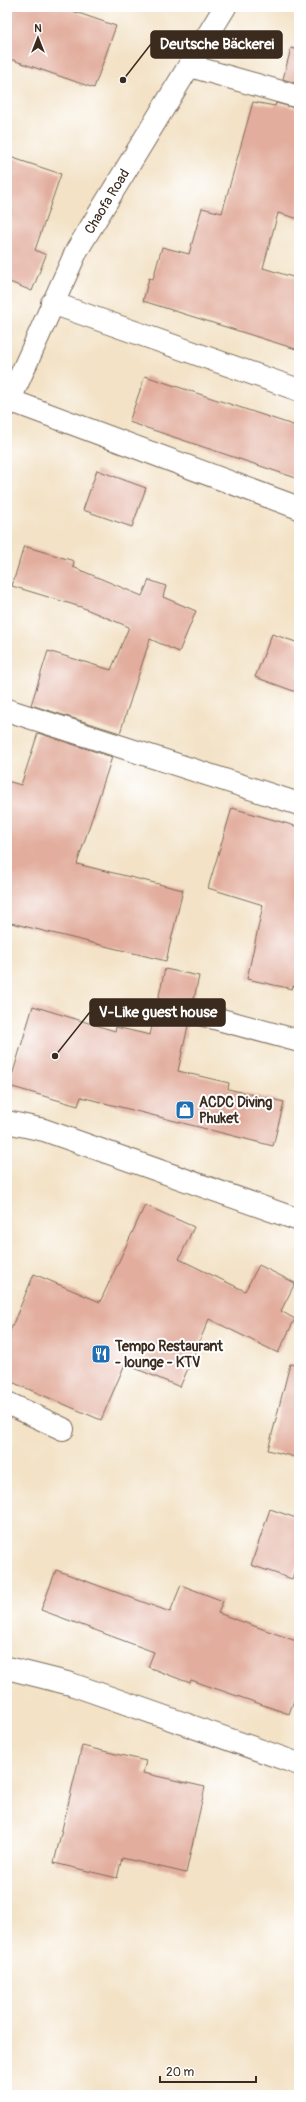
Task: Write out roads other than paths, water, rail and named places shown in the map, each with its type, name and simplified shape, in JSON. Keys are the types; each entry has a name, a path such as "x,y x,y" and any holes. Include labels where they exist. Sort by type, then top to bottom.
{"street":[{"name":"Chaofa Road","path":"8,403 77,250 225,7"},
{"path":"190,66 299,97"},
{"path":"52,303 299,390"},
{"path":"8,403 299,508"},
{"path":"7,710 299,804"},
{"path":"203,1015 299,1041"},
{"path":"7,1122 44,1130 299,1220"},
{"path":"7,1403 63,1429"},
{"path":"7,1668 71,1684 299,1764"}],"place":[{"name":"Deutsche Bäckerei","path":"123,80"},
{"name":"V-Like guest house","path":"55,1056"},
{"name":"ACDC Diving Phuket","path":"185,1110"},
{"name":"Tempo Restaurant - lounge - KTV","path":"101,1354"}]}
